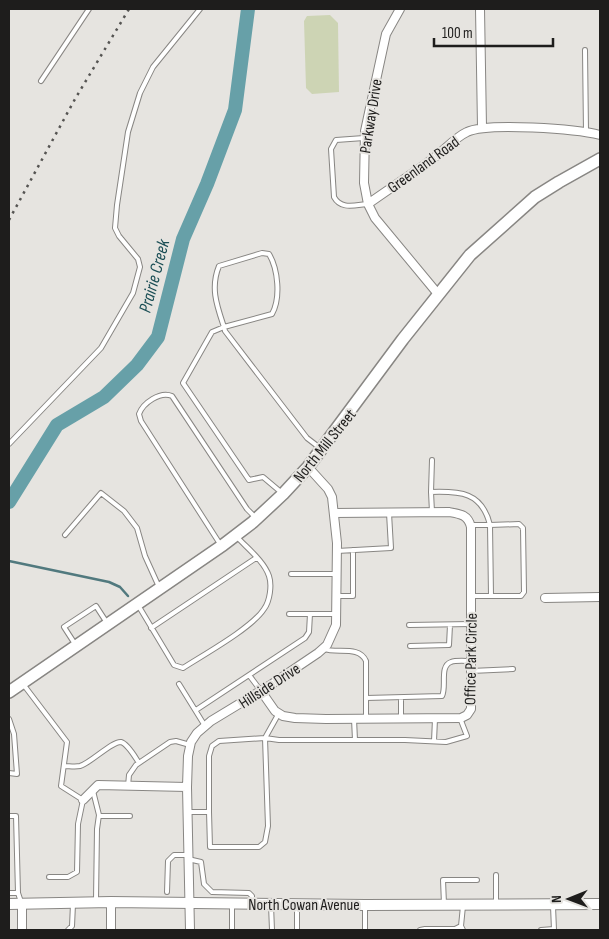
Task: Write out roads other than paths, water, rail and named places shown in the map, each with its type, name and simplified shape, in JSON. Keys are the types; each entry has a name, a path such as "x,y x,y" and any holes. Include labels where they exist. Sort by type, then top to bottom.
{"main road":[{"name":"North Mill Street","path":"9,692 221,546 283,494 308,467 438,294 470,255 510,218 543,192 600,159"}],"street":[{"name":"Parkway Drive","path":"398,9 386,34 365,138 364,183 368,204 375,218 438,294"},
{"path":"480,9 482,128"},
{"name":"Greenland Road","path":"368,204 433,159 468,131 503,127 586,132 600,135"},
{"name":"Hillside Drive","path":"190,745 197,733 205,726 323,649 327,645 336,625 337,551 332,497 328,489 308,467"},
{"path":"334,513 432,512 463,514 470,525"},
{"name":"Office Park Circle","path":"279,713 295,718 354,719 460,718 468,715 471,709 470,525"},
{"path":"545,598 600,597"},
{"path":"261,690 279,713"},
{"path":"190,745 187,787 190,930"},
{"path":"83,800 98,785 187,787"},
{"path":"111,902 111,930"},
{"name":"North Cowan Avenue","path":"9,904 111,902 364,905 600,904"},
{"path":"22,904 22,930"}],"lane":[{"path":"41,81 88,9"},
{"path":"9,444 101,348 133,293 140,267 138,259 119,236 115,228 128,132 140,93 153,67 200,9"},
{"path":"585,50 586,132"},
{"path":"365,138 336,140 331,149 334,196 336,200 343,206 368,204"},
{"path":"283,494 263,477 249,480 182,382 212,332 224,328 272,314 276,308 277,289 273,262 268,254 262,253 219,266 214,277 215,298 224,328 225,331 307,438 322,449"},
{"path":"221,546 141,421 139,414 141,408 160,395 172,396 247,509 256,518"},
{"path":"432,460 432,512"},
{"path":"431,492 464,493 478,501 487,512 490,525 491,596"},
{"path":"65,535 102,493 124,511 138,528 144,556 160,588"},
{"path":"337,551 391,548 389,513"},
{"path":"470,525 519,524 523,528 524,556 524,592 521,596 471,596"},
{"path":"138,604 174,665 183,668 252,622 265,609 270,594 270,577 236,535"},
{"path":"337,596 353,596 353,550"},
{"path":"151,628 256,558"},
{"path":"291,574 337,574"},
{"path":"76,646 64,627 96,606 108,624"},
{"path":"289,614 337,614"},
{"path":"196,710 305,638 309,632 310,614"},
{"path":"409,625 471,624"},
{"path":"410,646 449,645 450,625"},
{"path":"323,649 331,652 358,652 363,655 366,661 366,719"},
{"path":"366,698 442,696 445,689 446,665 450,662 471,661"},
{"path":"471,671 513,669"},
{"path":"249,675 261,690"},
{"path":"22,683 67,742 61,786 83,800 78,824 77,872 68,877 49,877"},
{"path":"179,684 205,726"},
{"path":"400,698 401,719"},
{"path":"279,713 265,738 268,826 265,842 259,847 210,847 209,756 212,746 219,741 265,738 279,740 446,742 467,736 460,718"},
{"path":"434,718 434,741"},
{"path":"9,719 14,734 17,774 9,773"},
{"path":"354,719 355,740"},
{"path":"128,786 131,771 139,763 170,742 176,741 190,745"},
{"path":"64,766 78,767 90,762 114,744 121,742 125,744 139,763"},
{"path":"93,790 99,816 97,828 96,903"},
{"path":"188,812 209,812"},
{"path":"9,816 16,816 18,893 22,904"},
{"path":"99,816 130,816"},
{"path":"167,892 168,861 174,855 188,857 201,862 204,884 212,892 249,893 252,896 252,904"},
{"path":"496,876 496,904"},
{"path":"444,904 443,880 477,880"},
{"path":"9,893 18,893"},
{"path":"68,930 72,926 73,903"},
{"path":"232,904 232,930"},
{"path":"271,904 272,930"},
{"path":"297,904 297,930"},
{"path":"420,930 424,928 462,928 463,904"},
{"path":"541,930 554,930 553,904"},
{"path":"364,905 365,930"}],"waterway":[{"name":"Prairie Creek","path":"9,502 57,425 104,397 137,365 158,337 183,239 207,184 235,110 248,9"},
{"path":"9,561 109,582 120,587 128,596"}],"railway":[{"path":"9,220 75,99 129,9"}]}
